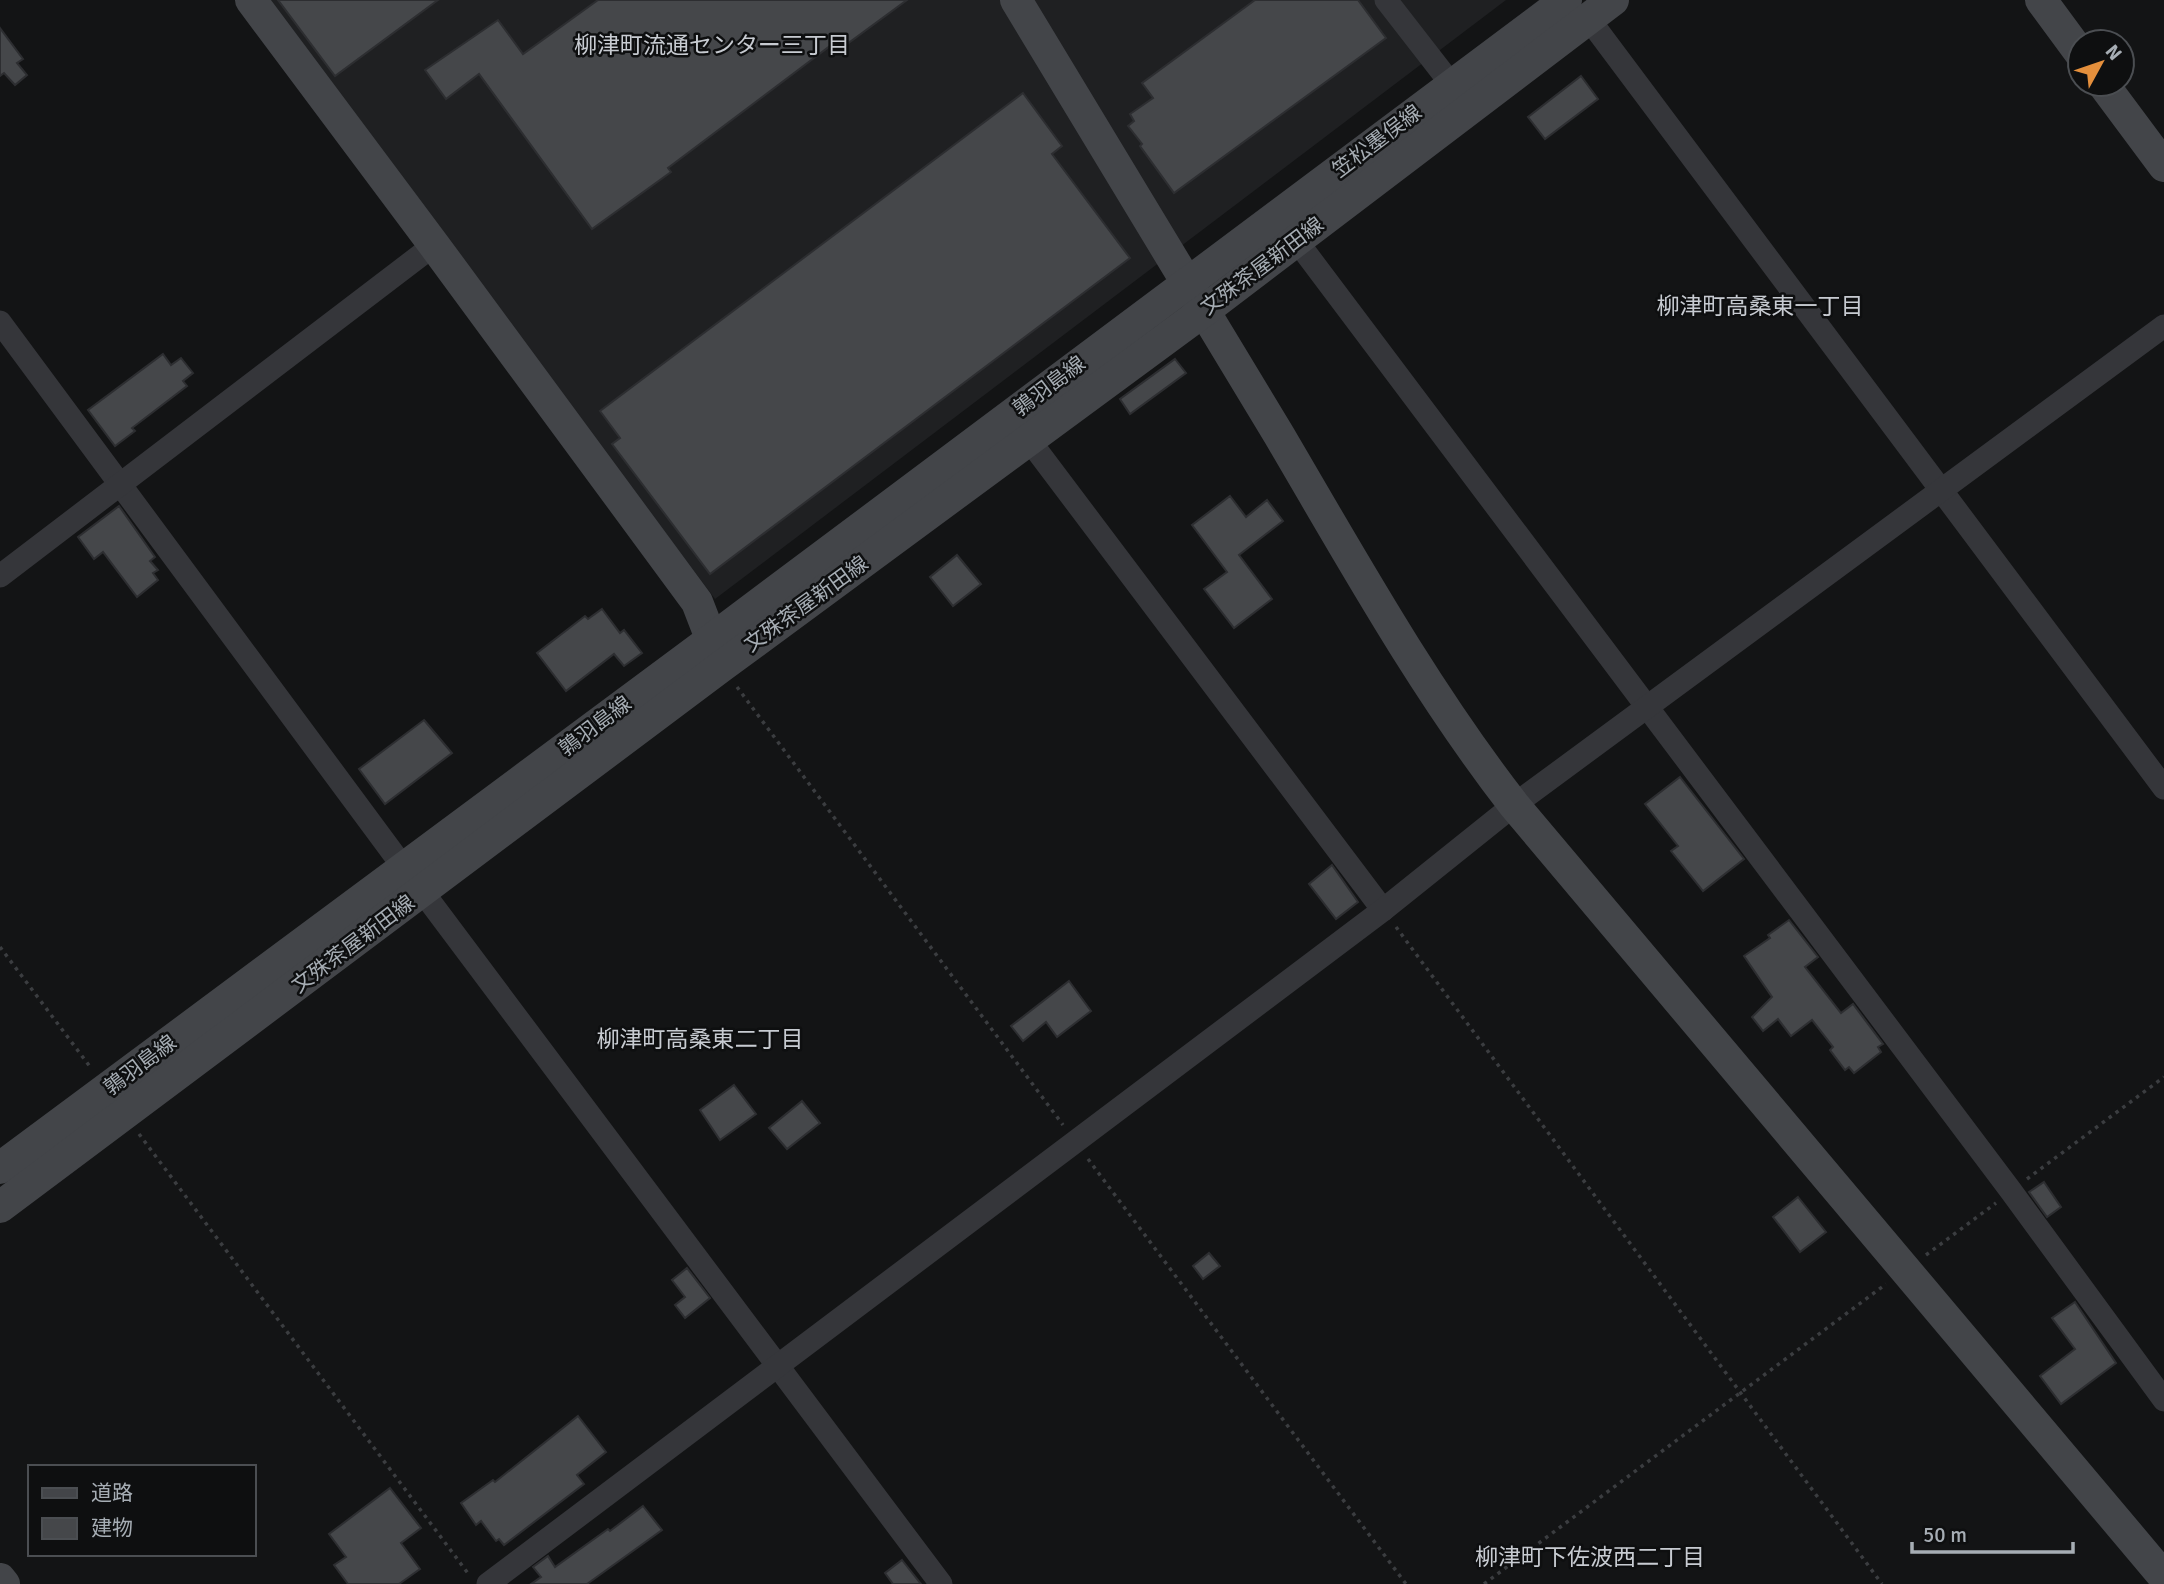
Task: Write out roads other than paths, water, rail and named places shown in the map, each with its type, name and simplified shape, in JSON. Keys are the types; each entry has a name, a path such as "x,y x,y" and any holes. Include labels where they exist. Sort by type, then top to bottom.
{"main road":[{"path":"251,0 696,602 717,653"},
{"path":"1016,0 1205,310 1439,703 1514,805 2164,1577"},
{"path":"2041,0 2066,34"},
{"name":"笠松墨俣線","path":"1188,282 1452,85 1570,4"},
{"name":"文殊茶屋新田線","path":"0,1207 125,1115 413,879 717,653 1029,440 1205,310 1296,240 1570,4"},
{"path":"2113,98 2164,166"},
{"name":"鶉羽島線","path":"717,653 1188,282"},
{"name":"鶉羽島線","path":"0,1168 107,1090 413,879"},
{"path":"0,1579 4,1584"}],"street":[{"path":"1386,0 1452,85"},
{"path":"1570,4 1943,491 2164,788"},
{"path":"1296,240 2011,1191 2164,1400"},
{"path":"0,576 434,245"},
{"path":"0,322 941,1584"},
{"path":"488,1584 1383,910 1514,805 2164,326"},
{"path":"1029,440 1383,910"}],"district":[{"name":"柳津町流通センター三丁目","path":"712,45"},
{"name":"柳津町高桑東一丁目","path":"1760,306"},
{"name":"柳津町高桑東二丁目","path":"700,1039"},
{"name":"柳津町下佐波西二丁目","path":"1590,1557"}]}
